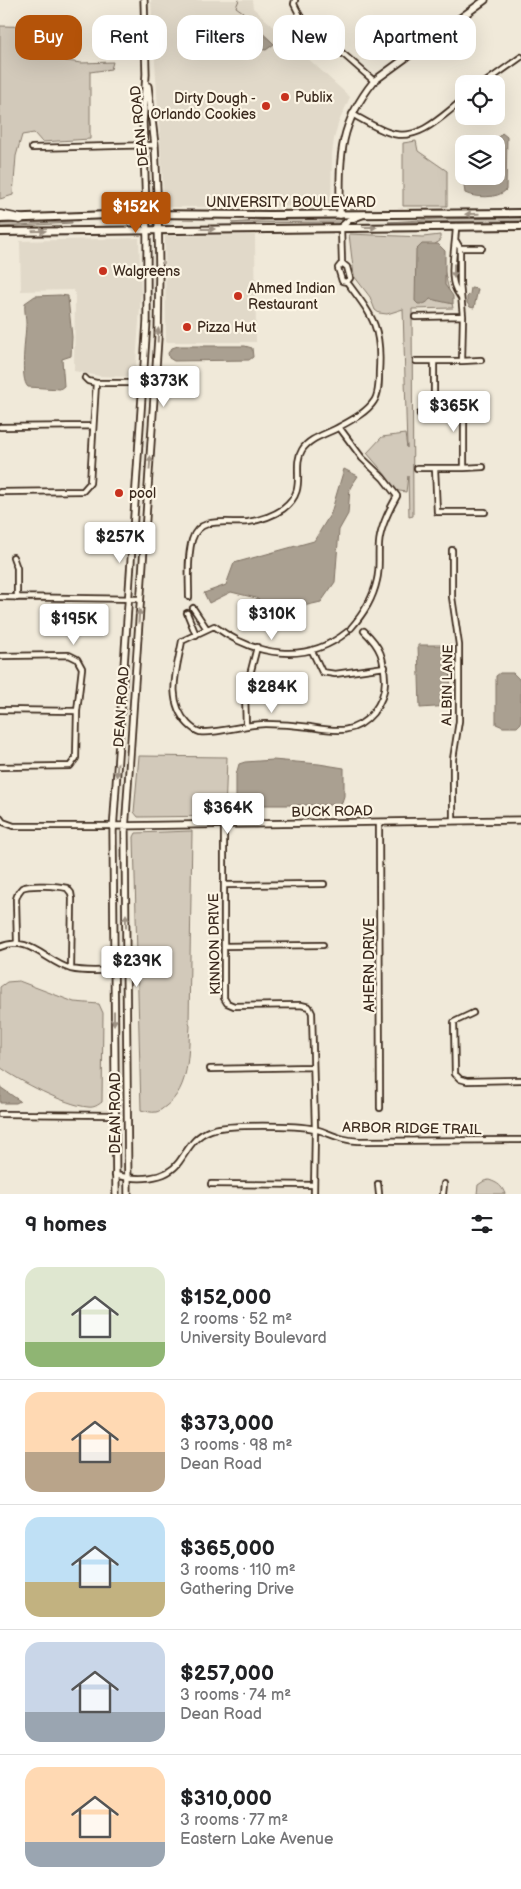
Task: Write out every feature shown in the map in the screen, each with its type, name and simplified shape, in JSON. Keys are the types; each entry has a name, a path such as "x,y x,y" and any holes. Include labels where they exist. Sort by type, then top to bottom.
{"highway":[{"path":"0,215 20,219"}],"main road":[{"name":"DEAN ROAD","path":"116,1194 113,826 143,383 147,293 143,145 146,74 144,0"},
{"path":"340,215 342,148 345,131 352,114 363,96 374,81 485,0"},
{"name":"DEAN ROAD","path":"128,1194 126,825 159,306 156,145 146,74"},
{"name":"UNIVERSITY BOULEVARD","path":"0,220 146,214 362,215 521,213"},
{"path":"340,227 349,220 362,215"},
{"name":"UNIVERSITY BOULEVARD","path":"0,232 521,226"},
{"name":"BUCK ROAD","path":"113,826 521,820"}],"street":[{"path":"295,0 294,4 300,16 374,81"},
{"path":"496,75 521,57"},
{"path":"352,114 394,134 406,135 421,132 455,106"},
{"path":"32,148 156,145"},
{"path":"456,226 454,285 462,299"},
{"path":"189,597 190,548 192,538 196,532 208,523 250,521 270,516 284,508 293,499 298,486 301,451 308,442 339,427 368,408 375,400 379,383 380,349 372,315 347,282 342,281 338,268 342,263 340,227"},
{"path":"456,240 460,248 463,316 462,361"},
{"path":"460,248 482,248"},
{"path":"342,263 347,267 350,278 347,282"},
{"path":"416,316 463,316"},
{"path":"416,361 481,360"},
{"path":"434,361 434,414"},
{"path":"85,378 96,383 155,383"},
{"path":"0,492 83,491 88,487 90,483 96,383"},
{"path":"420,414 482,414"},
{"path":"464,414 464,468"},
{"path":"0,427 93,426"},
{"path":"339,427 362,458 383,478 397,496 379,542 378,578 367,609 349,630 338,639 312,651 300,653 280,653 240,641 214,626 207,629 182,641 173,688 175,701 182,717 189,726 200,732 263,724 336,731 356,727 369,718 379,706 385,688 384,667 376,642 364,631"},
{"path":"416,468 483,467"},
{"path":"435,468 436,512 485,512"},
{"name":"ALBIN LANE","path":"452,550 452,597 459,645 458,721 453,759 453,821"},
{"path":"12,557 17,568 17,598"},
{"path":"0,597 140,599"},
{"path":"193,608 207,629"},
{"path":"187,613 196,635"},
{"path":"246,726 245,694 257,647"},
{"path":"312,651 322,672 335,674 384,667"},
{"path":"0,656 69,655 77,659 82,668 77,711 76,758 70,766 0,767"},
{"path":"0,710 77,711"},
{"path":"0,818 14,826 113,826"},
{"name":"AHERN DRIVE","path":"379,823 380,1108"},
{"name":"KINNON DRIVE","path":"224,824 224,998 227,1003 234,1006 301,1005 309,1007 312,1013 315,1130 314,1194"},
{"path":"225,885 324,884"},
{"path":"17,943 16,899 18,893 23,888 29,887 67,888 72,899 71,969"},
{"path":"0,947 17,943 34,948 46,957 71,969 126,970"},
{"path":"224,946 323,945"},
{"path":"473,1013 454,1022 455,1074 460,1079 467,1081 521,1080"},
{"path":"210,1069 312,1067"},
{"path":"0,1114 115,1115"},
{"name":"ARBOR RIDGE TRAIL","path":"115,1175 128,1178 153,1177 167,1173 178,1163 188,1147 199,1136 222,1127 298,1127 315,1130 345,1140 359,1141 521,1140"},
{"path":"211,1184 314,1185"},
{"path":"378,1184 379,1194"},
{"path":"444,1184 444,1194"}],"shaded area":[{"path":"151,0 252,0 253,8 261,15 177,15 177,60 263,60 263,17 273,26 273,60 310,60 350,97 338,124 334,139 331,202 329,206 169,207 164,201 155,60 167,60 167,15 152,15"},
{"path":"0,26 15,26 15,60 61,60 81,63 113,62 111,69 90,72 90,139 42,142 34,133 22,135 16,156 13,195 0,199"},
{"path":"263,34 273,43 266,50 263,50"},
{"path":"505,135 507,137 506,190 498,195 474,196 465,193 464,186 505,185"},
{"path":"416,141 418,151 447,171 447,206 403,206 403,143"},
{"path":"521,218 521,221 388,222 438,219"},
{"path":"342,219 342,222 232,223 268,220"},
{"path":"72,223 0,227 0,224"},
{"path":"349,234 423,237 440,235 440,241 435,244 444,269 453,308 412,309 413,516 409,517 408,476 406,492 393,490 384,473 367,453 382,437 405,434 407,448 403,309 387,314 379,313 375,310 370,297 354,276"},
{"path":"255,235 256,342 166,342 165,236"},
{"path":"139,238 141,293 135,377 99,376 74,371 75,293 73,290 21,291 20,241"},
{"path":"422,244 438,244 445,251 445,285 453,296 453,304 430,299 423,304 418,304 415,301 416,250"},
{"path":"471,288 478,289 474,308 470,307 467,303 467,297 470,294"},
{"path":"35,296 68,296 72,337 71,356 62,359 64,386 60,389 28,387 25,382 23,367 26,323 25,303"},
{"path":"178,346 245,346 252,348 253,357 249,360 174,361 169,358 168,353 172,348"},
{"path":"344,469 358,476 350,488 348,514 339,530 335,582 321,602 277,612 256,598 231,592 209,603 204,593 226,585 234,563 314,541 331,513"},
{"path":"418,645 451,645 450,706 420,708"},
{"path":"500,673 513,673 521,684 521,723 517,727 503,727 496,724 496,676"},
{"path":"139,756 227,757 225,816 138,817 134,812"},
{"path":"273,760 344,768 344,796 341,805 244,805 236,801 236,775 239,764"},
{"path":"192,831 188,1058 184,1080 174,1099 160,1111 151,1112 141,1110 134,837 136,833"},
{"path":"19,981 74,1002 99,1004 103,1013 102,1102 94,1107 90,1107 67,1102 30,1085 0,1067 0,987 7,982"},
{"path":"0,1087 20,1101 16,1103 0,1103"},
{"path":"489,1180 499,1185 505,1194 477,1194 478,1185"}],"waterway":[{"path":"239,0 236,7 243,12 243,15"}],"place":[{"name":"Publix","path":"285,97"},
{"name":"Dirty Dough - Orlando Cookies","path":"266,106"},
{"name":"Walgreens","path":"103,271"},
{"name":"Ahmed Indian Restaurant","path":"238,296"},
{"name":"Pizza Hut","path":"187,327"},
{"name":"pool","path":"119,493"}]}
